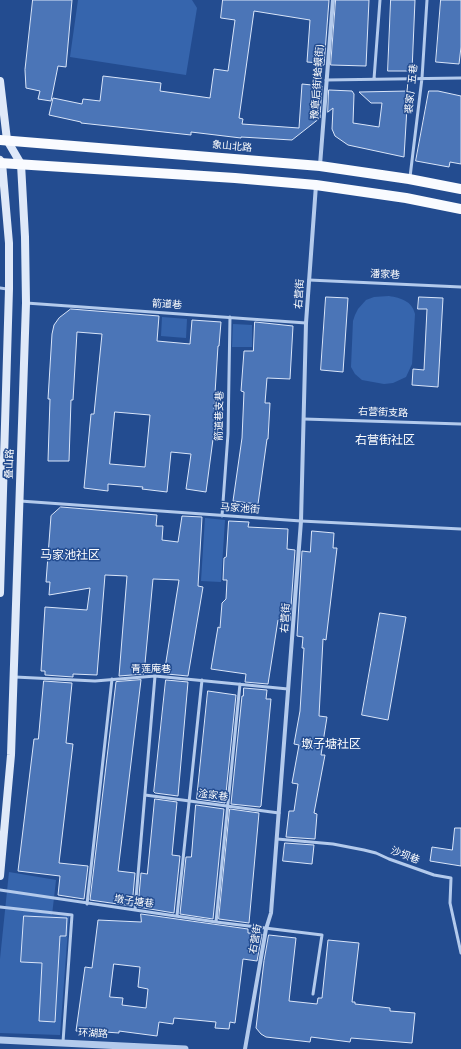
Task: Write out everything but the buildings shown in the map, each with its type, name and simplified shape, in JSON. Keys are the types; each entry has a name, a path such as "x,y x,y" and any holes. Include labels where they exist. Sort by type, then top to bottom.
{"main road":[{"name":"叠山路","path":"0,81 3,140 21,164 25,237 26,303 11,755 0,876"},
{"name":"象山北路","path":"3,140 320,166 409,179 461,189"},
{"name":"叠山路","path":"0,593 9,289 9,243 1,162"},
{"path":"1,162 316,185 406,198 461,209"}],"street":[{"name":"豫章后街(蛤蟆街)","path":"320,166 332,0"},
{"name":"右营街","path":"245,1049 266,929 271,913 301,521 306,323 316,185"},
{"name":"环湖路","path":"0,1040 185,1049"}],"lane":[{"path":"374,79 380,0"},
{"name":"裘家厂五巷","path":"409,179 422,78 427,0"},
{"path":"326,80 461,78"},
{"name":"潘家巷","path":"309,280 461,287"},
{"path":"0,288 9,289"},
{"name":"箭道巷","path":"26,303 306,323"},
{"name":"箭道巷支巷","path":"222,516 228,434 230,317"},
{"name":"右营街支路","path":"304,418 461,424"},
{"name":"马家池街","path":"19,501 222,516 461,529"},
{"path":"135,910 154,676"},
{"name":"青莲庵巷","path":"13,677 95,681 154,676 288,688"},
{"path":"87,904 112,679"},
{"path":"177,916 202,680"},
{"path":"216,922 240,684"},
{"name":"淦家巷","path":"145,795 279,812"},
{"name":"沙坝巷","path":"277,839 333,844 376,853 434,875 451,878 450,903 461,953"},
{"name":"墩子塘巷","path":"0,890 87,904 266,929 322,935 312,994"},
{"path":"0,907 72,915 63,1042"}],"shaded area":[{"path":"78,0 192,0 197,8 186,75 70,57"},
{"path":"389,296 409,303 414,310 412,364 406,377 393,383 384,384 362,380 355,374 351,367 353,321 358,309 366,300 374,297"},
{"path":"162,317 187,319 186,338 161,336"},
{"path":"233,324 252,325 252,347 232,347"},
{"path":"205,518 225,520 221,582 201,581"},
{"path":"9,872 56,880 52,915 69,916 60,1035 0,1033 0,959"}],"district":[{"name":"右营街社区","path":"385,441"},
{"name":"马家池社区","path":"70,556"},
{"name":"墩子塘社区","path":"331,745"}]}
